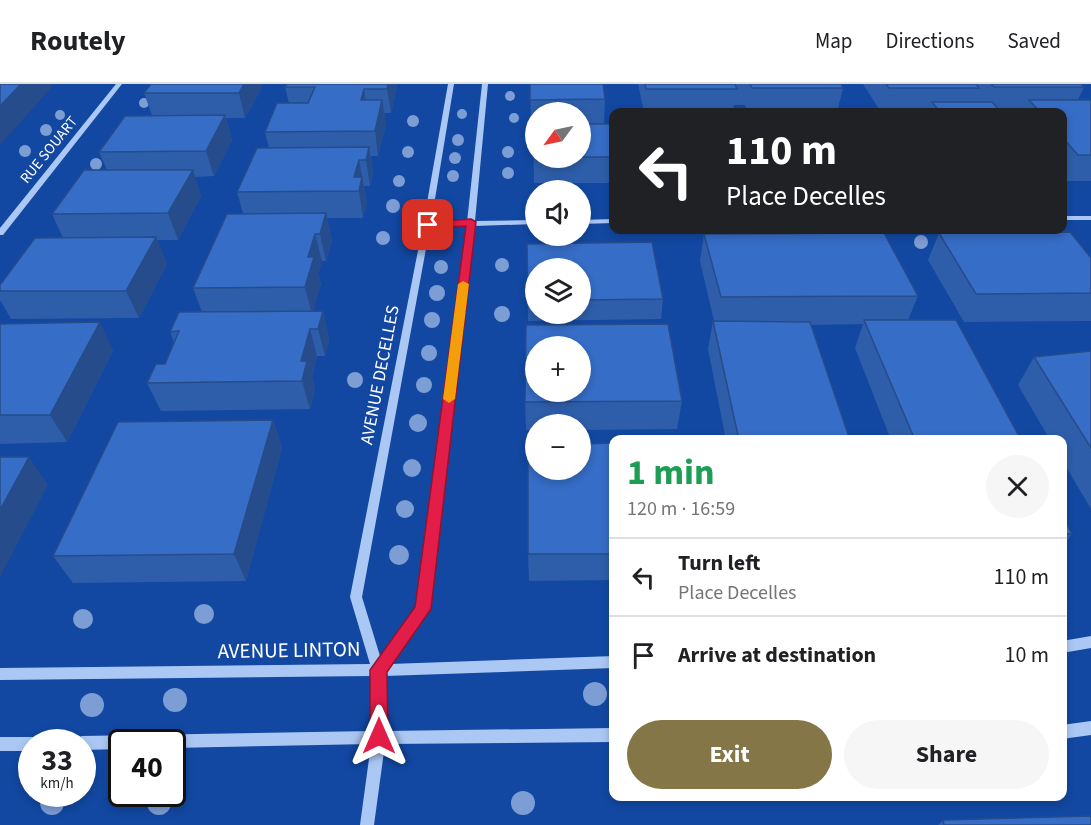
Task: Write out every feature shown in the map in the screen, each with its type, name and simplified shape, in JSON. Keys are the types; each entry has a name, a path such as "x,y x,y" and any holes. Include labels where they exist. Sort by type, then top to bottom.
{"street":[{"name":"RUE SOUART","path":"0,232 119,84"},
{"name":"AVENUE DECELLES","path":"367,825 379,736 378,670 356,597 428,225 451,84"},
{"path":"378,670 423,609 471,222 485,84"},
{"path":"1067,218 1091,218"},
{"path":"591,222 609,221"},
{"path":"428,225 525,222"},
{"path":"1067,646 1091,642"},
{"name":"AVENUE LINTON","path":"0,674 378,670 609,662"},
{"path":"1067,731 1091,728"},
{"path":"96,743 305,740 379,736 609,735"},
{"path":"0,744 18,744"}],"building":[{"path":"0,84 21,84 0,106"},
{"path":"151,84 244,84 239,93 144,93"},
{"path":"287,84 388,84 387,89 364,89 361,100 382,100 375,131 265,132 277,103 308,103 315,87 285,87"},
{"path":"530,84 603,84 605,99 530,100"},
{"path":"645,84 735,84 737,89 646,89"},
{"path":"750,84 841,84 843,88 752,88"},
{"path":"886,84 976,84 979,88 889,88"},
{"path":"991,84 1081,84 1084,87 994,87"},
{"path":"1029,100 1091,100 1091,155 1078,155 1067,143 1067,108 1036,108"},
{"path":"932,102 992,102 997,108 937,108"},
{"path":"225,115 206,151 99,152 125,116"},
{"path":"591,124 609,124 609,157 591,157"},
{"path":"369,147 366,160 359,160 354,177 362,177 359,191 237,192 257,148"},
{"path":"84,170 193,170 168,213 52,214"},
{"path":"326,213 320,234 315,234 308,257 314,257 305,287 193,288 227,214"},
{"path":"1070,232 1091,258 1091,293 976,294 940,234 1067,234"},
{"path":"704,234 885,234 918,296 721,297"},
{"path":"156,237 126,291 0,291 0,285 35,238"},
{"path":"652,242 663,299 591,300 591,258 527,258 527,246 591,246 591,243"},
{"path":"323,311 318,329 310,329 301,361 307,361 302,381 147,383 156,364 165,364 179,331 170,332 179,312"},
{"path":"864,320 956,320 1018,435 913,435"},
{"path":"713,321 810,322 848,435 738,435"},
{"path":"100,322 50,415 0,415 0,324"},
{"path":"668,324 682,401 591,402 591,336 526,336 526,325"},
{"path":"1091,351 1091,448 1034,357"},
{"path":"273,420 234,554 53,556 118,422"},
{"path":"609,443 609,554 528,554 528,480 591,480 591,444"},
{"path":"0,457 29,457 0,510"},
{"path":"1067,524 1072,534 1067,534"},
{"path":"1091,816 1091,825 944,825 943,820"}],"slow traffic":[{"path":"449,399 463,284"}],"route":[{"path":"379,736 378,670 423,609 471,222 428,225"}]}
